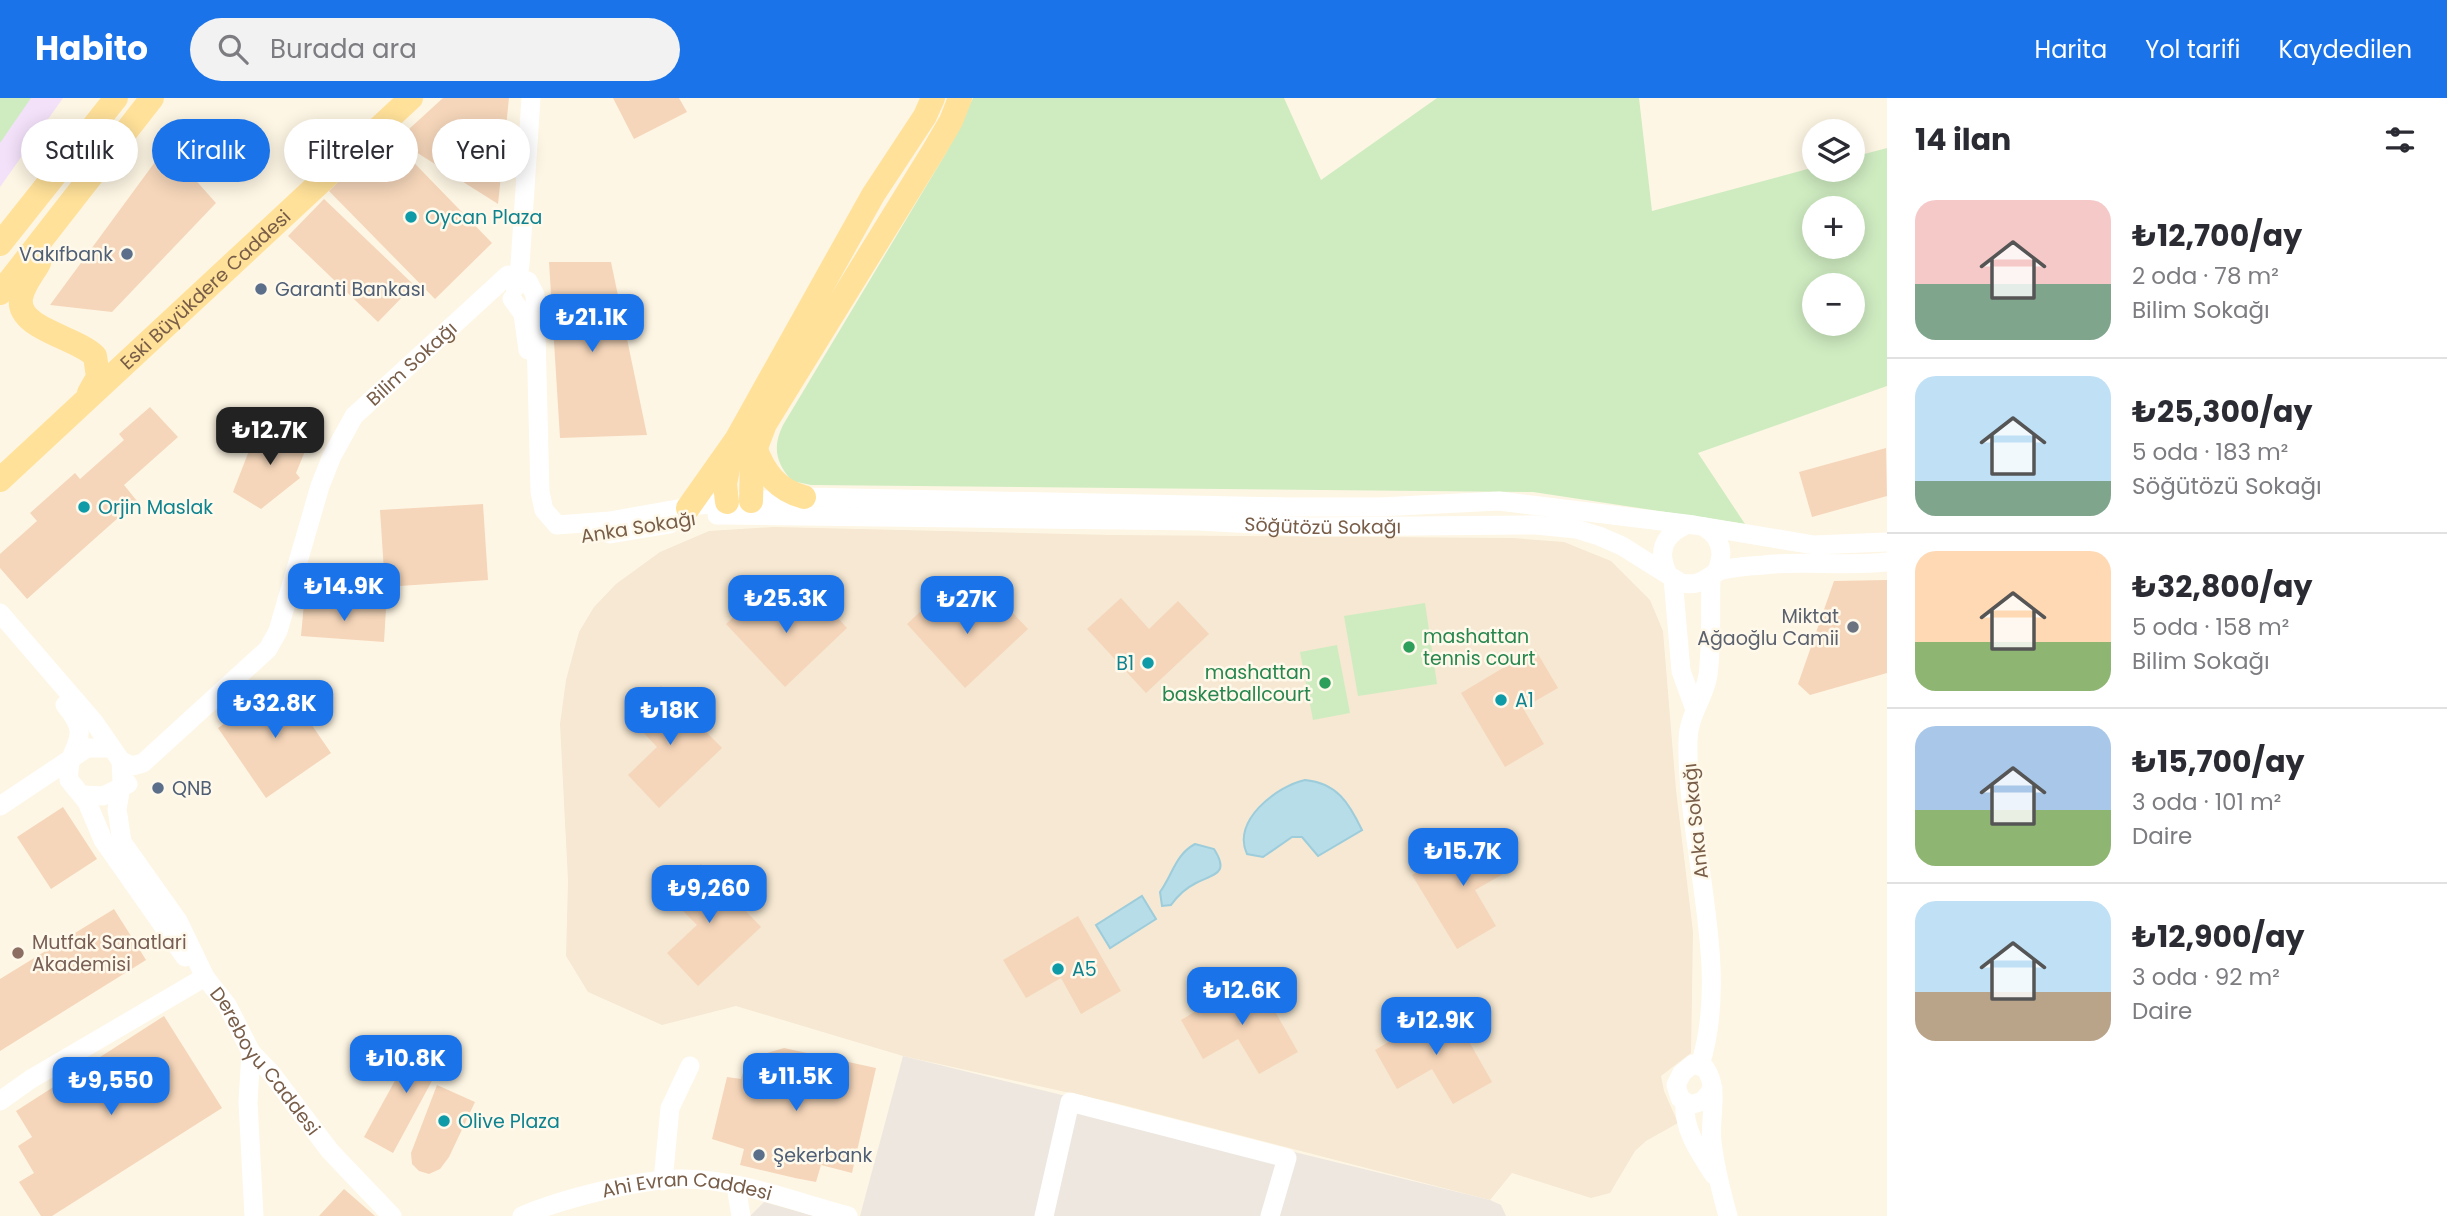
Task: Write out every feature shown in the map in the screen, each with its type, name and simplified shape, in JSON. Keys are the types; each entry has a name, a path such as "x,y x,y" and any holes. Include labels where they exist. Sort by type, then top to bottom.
{"main road":[{"path":"0,244 116,98"},
{"path":"0,293 152,98"},
{"name":"Eski Büyükdere Caddesi","path":"0,480 411,98"},
{"path":"902,149 917,98"},
{"path":"739,506 745,443 902,149 921,122 933,98"},
{"path":"688,508 745,443 765,425 940,141 960,98"},
{"path":"52,228 48,243 21,297 22,307 27,318 37,326 76,341 95,356 98,377 85,400"},
{"path":"745,443 777,484 784,490 804,497"}],"street":[{"path":"531,98 518,275 512,299 523,314 528,347 530,507 543,523"},
{"name":"Bilim Sokağı","path":"116,755 132,766 143,763 268,649 278,631 320,486 335,449 354,416 494,284 508,275 518,275"},
{"path":"518,275 528,281 535,295 543,523"},
{"name":"Bilim Sokağı","path":"119,788 138,778 160,759 279,648 329,491 346,449 362,424 478,313 500,299 512,299"},
{"name":"Söğütözü Sokağı","path":"739,506 804,497 1289,507 1380,507 1499,501 1704,527 1814,545 1887,542"},
{"name":"Anka Sokağı","path":"543,523 552,536 574,538 641,530 709,516 739,506"},
{"name":"Anka Sokağı","path":"543,523 579,525 688,508 739,506"},
{"name":"Söğütözü Sokağı","path":"739,506 1308,527 1536,525 1576,529 1599,536 1690,585 1713,575 1764,565 1861,565 1887,562"},
{"path":"1684,526 1668,537 1663,545 1662,555 1671,576 1681,671 1694,707"},
{"path":"1704,527 1712,532 1721,547 1720,565 1713,575"},
{"name":"Anka Sokağı","path":"1700,1065 1711,1026 1710,964 1690,797 1688,741 1694,707 1708,678 1713,575"},
{"path":"0,613 94,722 116,755"},
{"path":"0,630 79,722 81,729 69,762 69,780 83,795 103,840 192,966 205,977 31,1079 0,1101"},
{"path":"0,806 87,748 116,755"},
{"name":"Dereboyu Caddesi","path":"116,755 119,788 117,809 122,842 178,921 205,977 227,1005 251,1052 271,1073 330,1151 392,1216"},
{"path":"83,795 93,798 119,788"},
{"path":"251,1052 248,1101 254,1216"},
{"path":"1717,1180 1695,1146 1686,1121 1685,1103 1677,1091 1678,1078 1687,1067 1700,1065 1713,1084 1711,1129 1717,1180 1728,1216"},
{"path":"663,1181 670,1108 690,1066"},
{"path":"1685,1103 1703,1101 1713,1084"},
{"path":"1044,1216 1070,1102 1287,1158 1270,1216"},
{"name":"Ahi Evran Caddesi","path":"522,1216 663,1181 681,1179 736,1186 848,1216"},
{"path":"736,1186 741,1216"}],"shaded area":[{"path":"0,98 63,98 48,119 21,119 21,157 0,187"},
{"path":"774,527 1111,535 1512,538 1564,542 1611,561 1650,600 1663,631 1676,790 1693,932 1691,1053 1661,1076 1664,1091 1678,1123 1646,1141 1635,1151 1610,1193 1591,1198 1512,1173 1490,1200 1115,1103 903,1056 736,1006 662,1025 588,992 566,956 568,881 560,724 566,680 579,632 594,607 616,584 660,552 709,531"},
{"path":"903,1056 1490,1200 1501,1205 1506,1216 860,1216"},
{"path":"764,1202 814,1216 750,1216"}],"green space":[{"path":"0,98 31,98 0,143"},
{"path":"973,98 1284,98 1321,180 1437,98 1639,98 1652,211 1802,171 1802,182 1865,182 1865,154 1887,148 1887,386 1698,453 1745,524 1533,492 811,485 792,481 782,468 777,448 783,425 946,153"},
{"path":"1425,603 1437,684 1358,696 1344,616"},
{"name":"mashattan basketballcourt","path":"1337,645 1350,713 1313,720 1300,652"}],"water":[{"path":"1305,780 1326,785 1341,796 1362,830 1318,856 1302,837 1292,837 1263,857 1247,854 1245,829 1251,818 1270,797"},
{"path":"1195,844 1214,849 1219,857 1218,872 1186,890 1171,905 1162,906 1160,892 1179,859"},
{"path":"1142,896 1156,919 1110,948 1096,925"}],"building":[{"path":"443,98 509,98 507,119 432,119 432,162 418,153 418,121"},
{"path":"613,98 679,98 687,112 634,139"},
{"name":"Vakıfbank","path":"152,166 152,182 197,182 216,203 112,312 50,305"},
{"name":"Oycan Plaza","path":"418,167 492,243 435,299 329,191 338,182 418,182"},
{"path":"463,182 500,182 498,204"},
{"path":"324,199 414,285 378,322 288,236"},
{"path":"549,262 611,262 647,435 560,438"},
{"name":"Orjin Maslak","path":"150,407 178,437 124,485 137,501 27,599 0,568 0,554 37,521 30,513 75,473 80,479 124,440 119,434"},
{"path":"272,427 308,444 296,473 300,478 261,509 233,492 252,443"},
{"path":"1886,448 1887,496 1812,517 1799,472"},
{"path":"483,504 488,580 385,587 380,510"},
{"name":"Miktat Ağaoğlu Camii","path":"1887,580 1887,673 1810,695 1798,684 1834,581"},
{"path":"759,593 787,623 817,595 847,628 785,687 726,624"},
{"path":"940,593 968,624 997,596 1028,629 965,688 907,624"},
{"name":"B1","path":"1121,598 1149,629 1178,601 1209,634 1146,693 1087,629"},
{"path":"304,603 386,609 384,642 301,636"},
{"name":"A1","path":"1535,649 1558,688 1523,708 1544,744 1505,767 1461,693"},
{"path":"283,683 331,753 266,798 218,728"},
{"path":"661,686 722,748 659,808 628,775 657,747 629,717"},
{"path":"63,807 97,859 51,889 17,837"},
{"path":"1487,831 1510,870 1475,890 1496,926 1457,949 1412,875"},
{"path":"701,864 761,927 698,986 667,953 697,925 668,896"},
{"path":"114,909 146,960 0,1051 0,979"},
{"name":"A5","path":"1078,916 1121,991 1081,1014 1061,978 1026,998 1003,960"},
{"path":"1255,976 1298,1052 1259,1074 1238,1039 1203,1059 1181,1020"},
{"path":"1449,1006 1492,1082 1453,1104 1432,1069 1397,1089 1375,1050"},
{"path":"164,1016 222,1108 52,1216 41,1216 19,1182 34,1173 18,1146 32,1137 16,1111"},
{"path":"419,1037 447,1053 393,1153 364,1137"},
{"path":"784,1048 876,1068 852,1173 821,1165 816,1182 740,1165 744,1149 712,1139 727,1077 741,1079 747,1059"},
{"name":"Olive Plaza","path":"437,1085 475,1102 449,1157 440,1169 429,1174 419,1171 412,1164 411,1153"},
{"path":"344,1189 375,1216 319,1216"}],"place":[{"name":"Oycan Plaza","path":"411,217"},
{"name":"Vakıfbank","path":"127,254"},
{"name":"Garanti Bankası","path":"261,289"},
{"name":"Orjin Maslak","path":"84,507"},
{"name":"Miktat Ağaoğlu Camii","path":"1853,627"},
{"name":"mashattan tennis court","path":"1409,647"},
{"name":"B1","path":"1148,663"},
{"name":"mashattan basketballcourt","path":"1325,683"},
{"name":"A1","path":"1501,700"},
{"name":"QNB","path":"158,788"},
{"name":"Mutfak Sanatlari Akademisi","path":"18,953"},
{"name":"A5","path":"1058,969"},
{"name":"Olive Plaza","path":"444,1121"},
{"name":"Şekerbank","path":"759,1155"}]}
